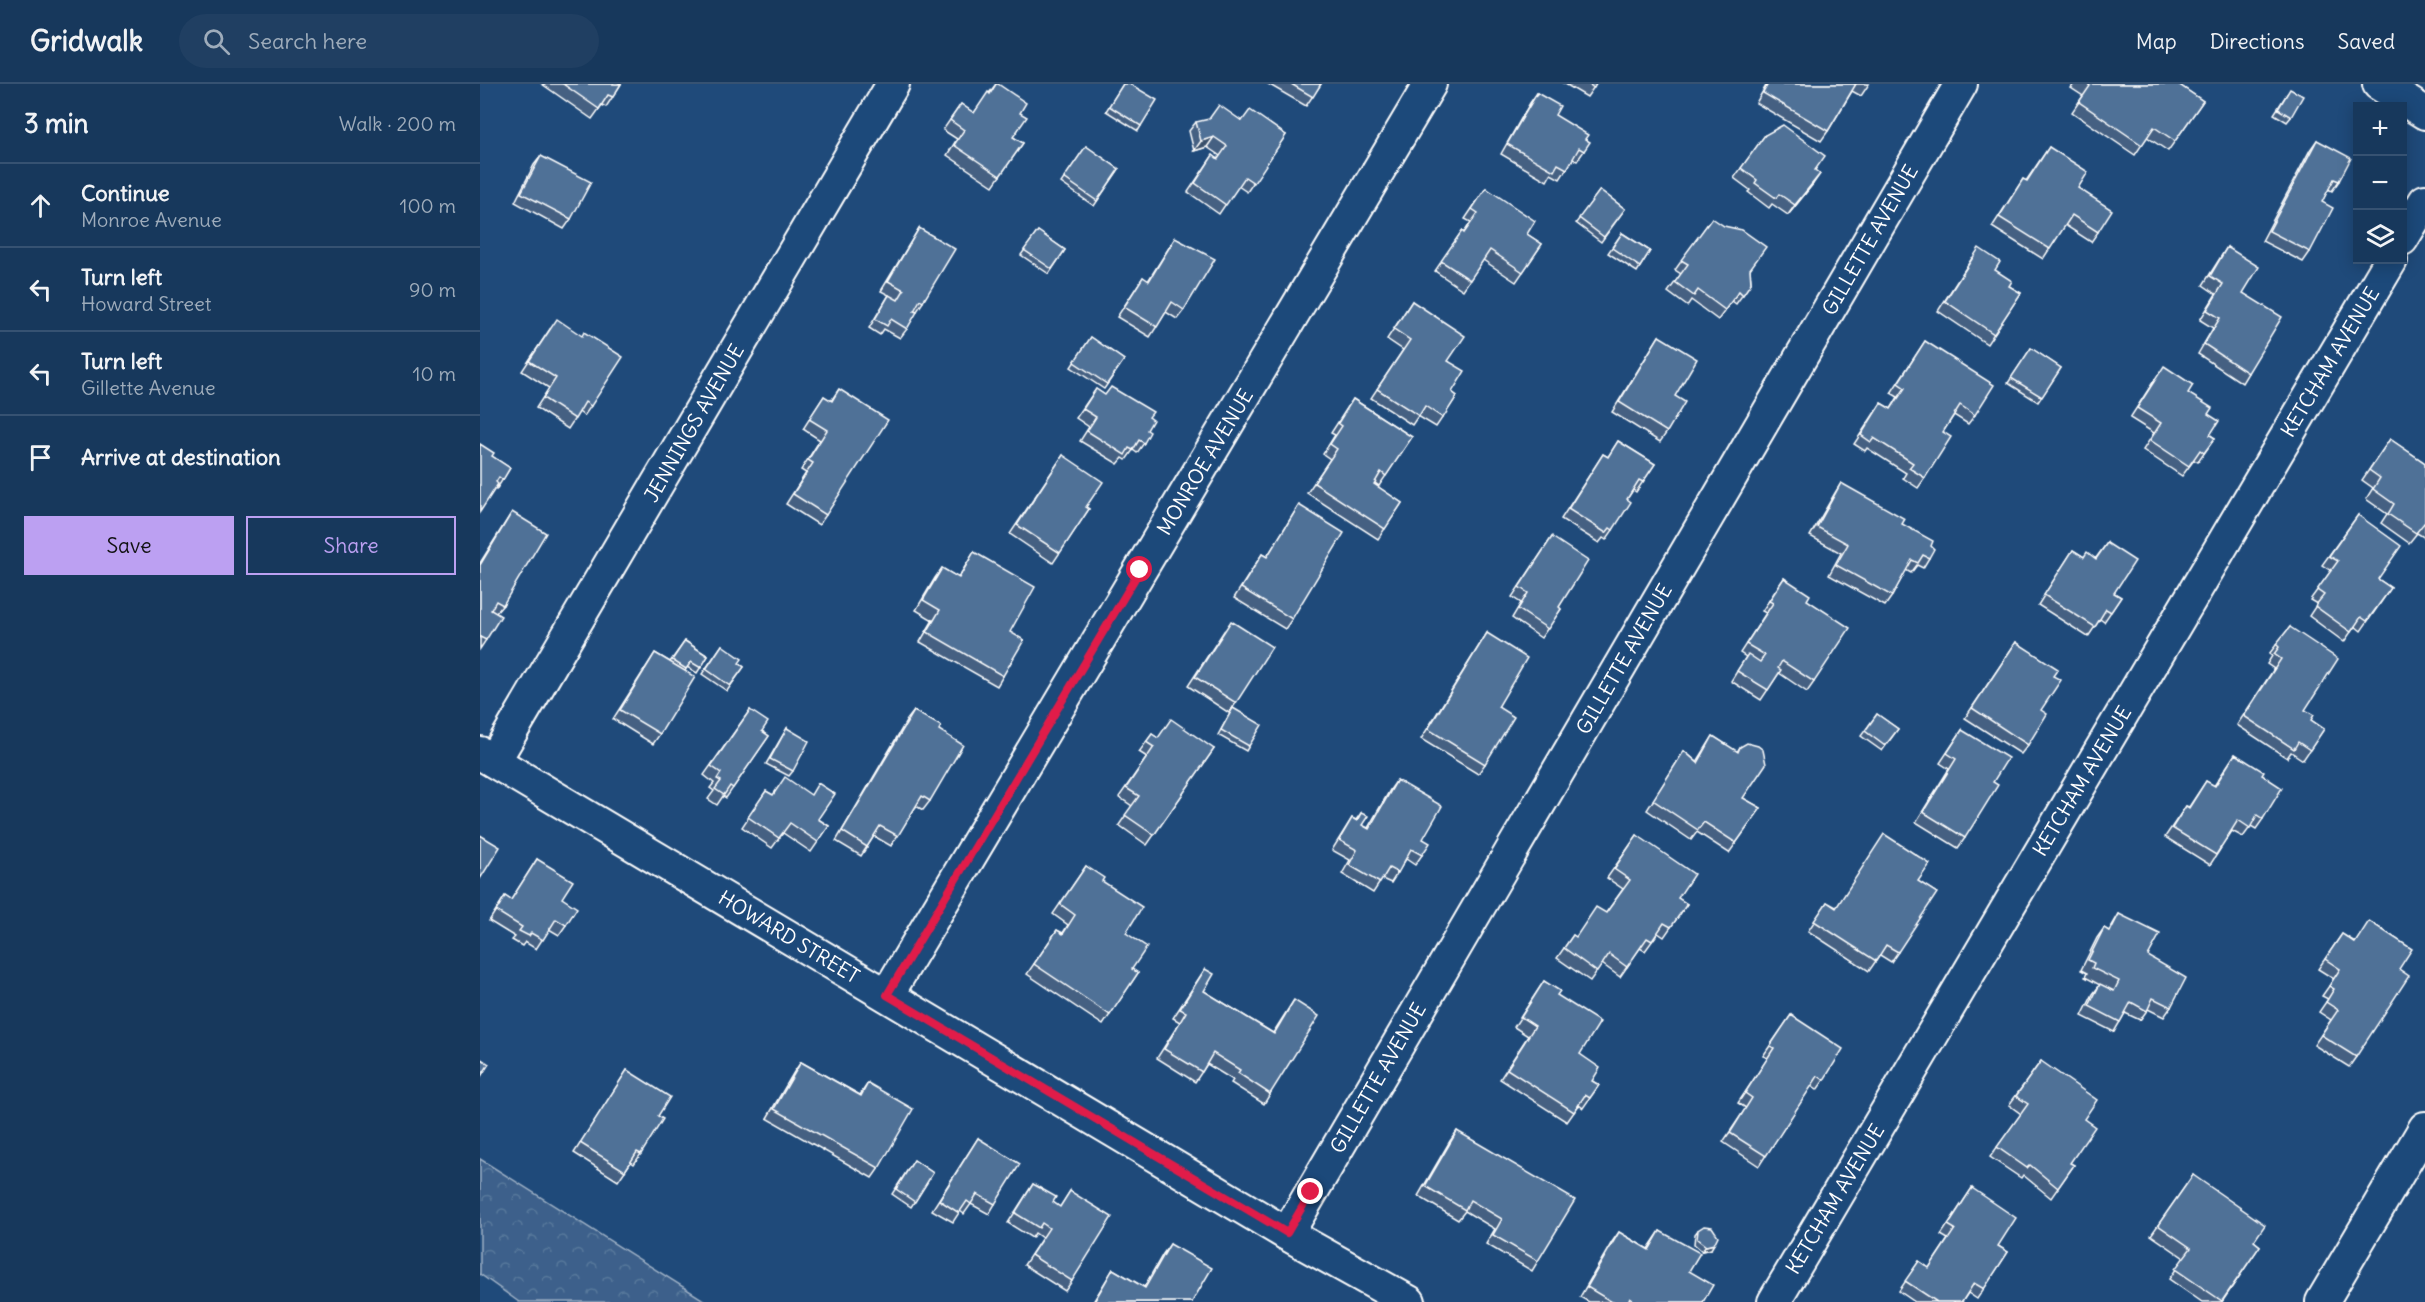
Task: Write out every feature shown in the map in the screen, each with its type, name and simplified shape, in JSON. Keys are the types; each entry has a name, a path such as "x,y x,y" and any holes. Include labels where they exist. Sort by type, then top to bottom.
{"street":[{"name":"JENNINGS AVENUE","path":"487,757 893,84"},
{"name":"MONROE AVENUE","path":"887,995 1430,84"},
{"name":"GILLETTE AVENUE","path":"1287,1233 1961,84"},
{"path":"2379,84 2425,113"},
{"path":"2407,232 2425,201"},
{"name":"KETCHAM AVENUE","path":"1774,1302 2389,264"},
{"name":"HOWARD STREET","path":"487,757 1287,1233 1409,1302"},
{"path":"2322,1302 2425,1128"}],"green space":[{"path":"480,1159 707,1302 519,1302 480,1274"}],"building":[{"path":"563,84 621,84 613,97 608,95 599,109"},
{"path":"996,84 1026,103 1020,113 1027,117 1013,137 1023,143 1000,176 954,145 964,130 950,120 961,104 974,113"},
{"path":"1123,84 1130,84 1157,100 1141,126 1109,106"},
{"path":"1291,84 1321,84 1313,97"},
{"path":"1768,84 1856,84 1828,131 1763,93"},
{"path":"2087,84 2178,84 2203,101 2175,141 2154,127 2142,145 2079,102 2090,86"},
{"path":"2290,89 2303,96 2291,117 2278,109"},
{"path":"1537,93 1560,106 1555,115 1588,135 1585,139 1590,142 1584,151 1579,148 1567,169 1558,164 1554,171 1507,144"},
{"path":"1219,105 1242,121 1250,110 1286,135 1254,183 1245,177 1226,205 1195,183 1213,155 1218,159 1227,146 1214,137 1201,141 1196,122 1209,119"},
{"path":"1783,125 1825,156 1815,170 1820,174 1795,205 1779,194 1776,198 1755,183 1757,180 1741,168 1765,135"},
{"path":"2317,140 2351,158 2339,181 2334,179 2322,202 2333,208 2310,252 2269,231"},
{"path":"1086,146 1119,169 1097,201 1064,178"},
{"path":"2049,147 2088,172 2078,188 2112,210 2098,232 2072,215 2050,249 1999,217 2023,179 2027,181"},
{"path":"541,156 591,182 571,219 521,193"},
{"path":"1486,188 1535,221 1527,234 1542,244 1523,272 1490,250 1470,280 1441,261 1478,213 1472,209"},
{"path":"1600,190 1625,209 1604,237 1579,218"},
{"path":"1712,218 1724,226 1742,230 1766,247 1750,269 1751,283 1743,295 1739,291 1725,310 1698,290 1694,296 1675,282 1688,264 1681,260"},
{"path":"919,228 955,249 923,302 920,300 914,311 917,312 907,329 891,319 887,326 875,319 889,295 898,300 904,290 888,281"},
{"path":"1038,231 1065,250 1052,269 1024,250"},
{"path":"1622,233 1650,251 1640,267 1612,248"},
{"path":"1175,238 1215,259 1184,310 1172,302 1157,327 1124,307 1143,277 1149,281"},
{"path":"2227,247 2259,267 2243,293 2282,317 2248,373 2204,344 2220,318 2207,310 2223,284 2210,276"},
{"path":"1979,248 2000,262 1995,270 2012,281 2009,286 2021,293 1994,334 1945,301"},
{"path":"1412,301 1465,336 1448,361 1465,371 1452,392 1457,396 1443,418 1425,406 1419,416 1377,389 1410,340 1394,329"},
{"path":"557,319 582,336 584,332 623,357 591,406 585,402 575,419 543,398 556,378 529,361"},
{"path":"1659,336 1697,359 1675,396 1685,402 1667,432 1619,402"},
{"path":"1091,337 1124,360 1107,384 1074,362"},
{"path":"1925,341 1994,385 1975,415 1960,405 1943,432 1951,437 1925,478 1909,468 1913,463 1874,438 1871,442 1861,435 1881,403 1891,409 1905,388 1898,383"},
{"path":"2031,348 2061,368 2042,397 2011,378"},
{"path":"2164,366 2193,385 2188,393 2212,408 2208,414 2219,421 2210,435 2215,438 2204,453 2200,450 2189,466 2150,440 2161,423 2137,408"},
{"path":"1111,387 1153,412 1149,417 1153,420 1147,430 1150,432 1144,443 1139,440 1133,450 1129,448 1125,455 1087,431 1096,417 1083,409 1096,389 1105,395"},
{"path":"839,389 888,420 826,515 793,494 813,463 808,460 827,430 809,419 824,396 832,401"},
{"path":"1353,399 1412,437 1386,476 1381,472 1374,484 1402,503 1385,529 1314,483 1337,449 1330,444 1342,426 1338,423"},
{"path":"2390,439 2425,463 2425,524 2416,533 2388,514 2394,504 2373,489 2380,478 2369,470"},
{"path":"1618,441 1655,464 1643,482 1639,480 1627,499 1631,502 1613,530 1610,528 1606,533 1568,509 1603,454 1608,457"},
{"path":"480,444 494,453 492,456 510,468 503,480 499,477 496,482 498,484 480,512"},
{"path":"1063,455 1103,482 1086,507 1089,509 1060,553 1017,525"},
{"path":"1841,483 1905,519 1902,524 1933,541 1931,546 1934,549 1929,558 1923,555 1918,563 1912,560 1892,596 1836,565 1848,544 1817,527"},
{"path":"1299,505 1344,533 1292,619 1241,588 1262,554 1267,557"},
{"path":"512,512 546,533 503,605 496,601 491,610 501,616 486,640 480,637 480,565"},
{"path":"2358,515 2401,546 2378,579 2391,588 2367,621 2361,617 2351,632 2315,606 2324,595 2317,590 2338,561 2329,556"},
{"path":"1552,537 1588,561 1548,629 1518,609 1528,593 1519,587"},
{"path":"2107,543 2135,561 2114,593 2121,597 2111,612 2106,609 2095,627 2044,595 2073,550 2084,557 2087,552 2096,559"},
{"path":"974,552 1035,587 1010,632 1024,640 1003,676 927,632 940,610 923,600 942,568 959,578"},
{"path":"1784,578 1810,595 1807,600 1850,628 1814,682 1782,661 1778,668 1781,670 1768,690 1737,671 1748,654 1760,662 1765,655 1746,644 1773,603 1769,601"},
{"path":"1231,621 1272,647 1236,703 1195,677"},
{"path":"2290,627 2338,659 2305,710 2314,715 2311,720 2324,729 2310,750 2298,742 2294,749 2244,716 2281,659 2274,654 2279,647 2276,644"},
{"path":"1487,633 1527,658 1498,707 1514,717 1485,764 1428,729"},
{"path":"685,641 708,656 701,668 691,662 686,669 672,660"},
{"path":"2016,642 2058,669 2053,676 2061,680 2041,710 2047,714 2028,745 1972,708"},
{"path":"722,645 742,659 739,663 744,667 730,686 706,669"},
{"path":"655,653 695,677 660,734 620,710"},
{"path":"1233,708 1262,725 1249,746 1221,730"},
{"path":"750,710 768,722 762,731 769,736 733,788 730,786 724,795 715,789 721,781 717,779 721,773 711,766"},
{"path":"914,711 941,726 939,730 963,745 930,801 922,796 898,836 880,826 867,847 842,831"},
{"path":"1877,714 1898,729 1885,746 1865,731"},
{"path":"1171,719 1214,749 1154,835 1125,815 1139,796 1126,788 1154,747 1146,742 1152,734 1158,738"},
{"path":"787,728 809,741 793,771 770,759"},
{"path":"1962,730 2008,758 1993,782 1998,785 1965,838 1923,812 1956,759 1947,753"},
{"path":"1713,736 1738,752 1740,747 1747,743 1763,750 1766,764 1743,798 1761,808 1736,843 1704,822 1698,830 1653,800 1684,751 1698,763"},
{"path":"2235,754 2264,772 2262,775 2282,788 2263,819 2257,815 2250,828 2238,820 2216,855 2172,828 2186,806 2189,808 2206,781 2215,786"},
{"path":"785,777 811,795 818,783 835,794 818,819 829,826 818,842 790,823 779,838 748,817 766,791 773,795"},
{"path":"1397,780 1442,806 1423,839 1430,843 1422,855 1411,849 1398,873 1389,868 1380,883 1349,865 1357,850 1339,840 1352,818 1357,821 1361,813 1368,816 1362,825 1369,829"},
{"path":"1884,834 1930,864 1918,881 1937,893 1898,952 1886,945 1876,961 1814,921 1827,902 1836,908"},
{"path":"480,835 500,847 480,879"},
{"path":"1637,835 1694,874 1678,898 1687,904 1671,927 1664,923 1652,941 1647,938 1627,967 1609,954 1597,972 1564,948 1573,935 1576,937 1596,907 1606,913 1630,880 1614,869"},
{"path":"537,859 573,881 562,898 577,908 566,925 556,919 543,940 531,933 529,936 519,931 522,927 496,911 505,896 511,900"},
{"path":"1086,866 1104,878 1102,881 1142,907 1126,933 1147,947 1132,969 1138,973 1110,1015 1034,964 1057,930 1063,934 1075,915 1060,904"},
{"path":"2119,914 2160,934 2148,956 2186,978 2171,1007 2153,998 2147,1011 2131,1002 2120,1022 2089,1006 2100,984 2114,991 2119,981 2092,968 2094,963 2088,960 2104,928 2110,932"},
{"path":"2369,921 2412,949 2399,969 2409,976 2356,1057 2321,1035 2338,1010 2326,1002 2334,989 2329,986 2340,969 2325,959 2342,934 2355,943"},
{"path":"1205,969 1214,974 1204,991 1274,1034 1294,1000 1319,1016 1270,1094 1238,1073 1240,1070 1213,1053 1202,1072 1164,1049 1186,1012 1180,1009"},
{"path":"1544,981 1560,991 1557,995 1600,1022 1580,1054 1600,1068 1592,1081 1599,1085 1590,1098 1585,1095 1574,1112 1507,1069 1535,1026 1521,1017"},
{"path":"1791,1015 1843,1049 1824,1080 1818,1076 1766,1156 1730,1133 1752,1098 1745,1093 1774,1048 1770,1046"},
{"path":"480,1058 489,1064 480,1078"},
{"path":"2041,1061 2097,1100 2084,1119 2095,1127 2070,1163 2074,1165 2058,1188 2030,1165 2027,1168 1997,1147 2028,1104 2016,1096"},
{"path":"801,1062 861,1096 868,1083 913,1109 879,1168 774,1109"},
{"path":"627,1070 670,1097 658,1116 663,1119 641,1154 637,1152 625,1171 580,1143"},
{"path":"1457,1131 1575,1200 1538,1261 1493,1235 1502,1219 1470,1200 1465,1210 1425,1186"},
{"path":"978,1138 1020,1164 995,1204 977,1194 971,1204 967,1201 959,1213 939,1200"},
{"path":"914,1160 933,1173 915,1202 896,1189"},
{"path":"2193,1175 2265,1225 2254,1241 2260,1246 2222,1301 2175,1269 2191,1248 2158,1225"},
{"path":"1033,1184 1056,1197 1053,1202 1060,1207 1070,1191 1112,1217 1072,1281 1031,1255 1049,1228 1042,1223 1039,1228 1015,1213"},
{"path":"1972,1188 2016,1218 1998,1246 2008,1252 1984,1289 1974,1283 1962,1302 1937,1302 1905,1281 1919,1261 1929,1268 1955,1229 1948,1225"},
{"path":"1704,1226 1712,1227 1718,1236 1714,1244 1706,1246 1697,1239 1698,1230"},
{"path":"1660,1231 1700,1253 1689,1271 1713,1285 1703,1302 1636,1302 1630,1298 1628,1302 1612,1302 1587,1287 1619,1232 1649,1250"},
{"path":"1170,1244 1212,1268 1192,1302 1094,1302 1113,1269 1145,1288"}],"route":[{"path":"1140,570 887,995 1287,1233 1311,1192"}]}
